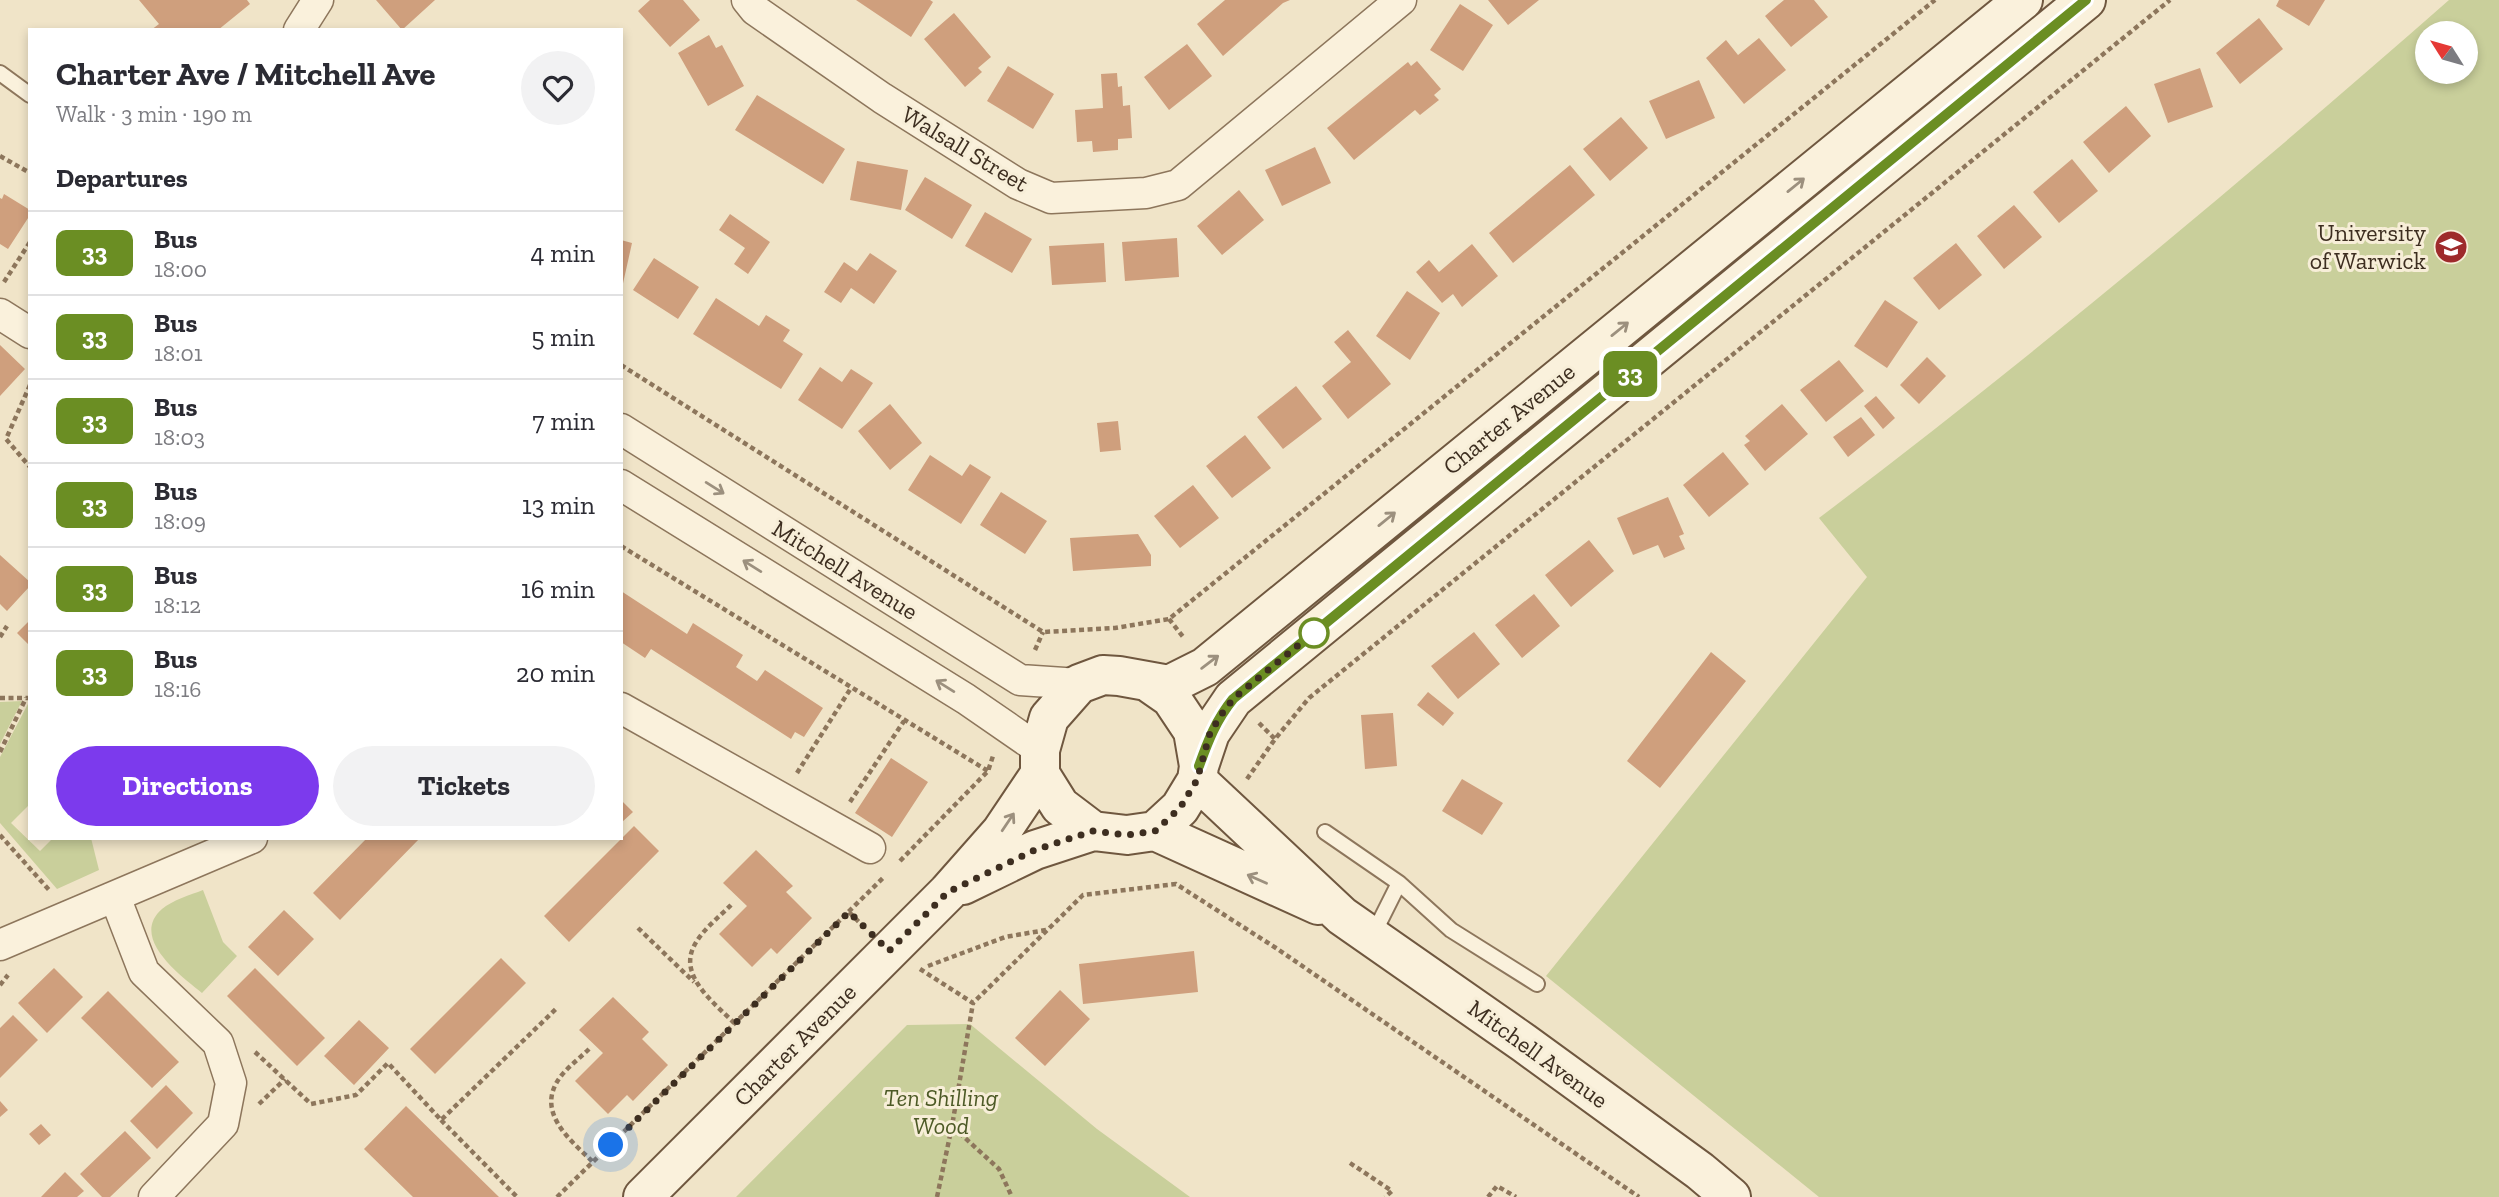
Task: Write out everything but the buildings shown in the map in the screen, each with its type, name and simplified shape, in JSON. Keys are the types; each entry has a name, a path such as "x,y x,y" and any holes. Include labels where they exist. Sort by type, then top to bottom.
{"street":[{"path":"300,28 318,0"},
{"name":"Walsall Street","path":"747,0 755,10 883,98 1018,184 1051,198 1146,192 1178,184 1401,0"},
{"name":"Charter Avenue","path":"1148,681 1169,685 1205,667 2023,0"},
{"name":"Charter Avenue","path":"1198,773 1210,733 1233,699 2086,0"},
{"path":"0,314 28,332"},
{"name":"Mitchell Avenue","path":"623,430 1020,680 1079,684"},
{"path":"625,494 657,452"},
{"name":"Mitchell Avenue","path":"625,494 1003,723 1040,762"},
{"path":"1102,675 1148,681 1171,698 1193,731 1198,773 1180,808 1155,831 1127,835 1093,831 1060,806 1040,762 1049,718 1079,684 1102,675"},
{"path":"623,709 870,848"},
{"name":"Charter Avenue","path":"643,1197 905,960 948,892 1001,832 1040,762"},
{"name":"Mitchell Avenue","path":"1198,773 1357,926 1667,1147 1731,1197"},
{"name":"Charter Avenue","path":"948,892 1035,850 1093,831"},
{"name":"Mitchell Avenue","path":"1155,831 1357,926"},
{"path":"0,946 247,840"},
{"path":"116,897 144,972 218,1044 231,1083 223,1124 154,1197"}],"lane":[{"path":"0,73 28,93"},
{"path":"1325,832 1399,883 1451,930 1537,984"},
{"path":"1357,926 1399,883"}],"path":[{"path":"623,366 1043,632 1115,628 1169,619 1935,0"},
{"path":"1245,782 1275,739 1309,698 2170,0"},
{"path":"0,156 28,172"},
{"path":"0,289 28,245"},
{"path":"28,390 6,439 28,465"},
{"path":"623,547 988,771"},
{"path":"0,637 7,626"},
{"path":"781,798 851,688"},
{"path":"0,698 28,698 0,752"},
{"path":"834,828 904,721"},
{"path":"895,865 988,771 1003,723"},
{"path":"0,835 72,915"},
{"path":"1216,908 1240,871"},
{"path":"557,1197 886,875"},
{"path":"937,1197 974,1003 1083,895 1176,884 1216,908 1639,1197"},
{"path":"700,988 690,963 693,947 731,905"},
{"path":"849,912 905,960 974,1003"},
{"path":"638,928 735,1023"},
{"path":"905,960 1047,930"},
{"path":"441,1120 556,1008"},
{"path":"218,1044 234,1033 312,1104 356,1095 388,1063 517,1197"},
{"path":"589,1049 560,1077 551,1097 551,1111 567,1137 593,1162"},
{"path":"952,1126 999,1169 1012,1197"},
{"path":"1349,1163 1392,1191 1385,1197"},
{"path":"1488,1197 1497,1186 1516,1197"}],"green space":[{"path":"2449,0 2499,0 2499,1197 1819,1197 1546,976 1867,577 1819,518 2060,329 2415,30 2415,84 2478,84 2478,21 2425,21"},
{"path":"22,701 0,744 0,702"},
{"path":"28,704 28,806 11,823 40,851 51,840 92,840 99,870 57,889 0,823 0,757"},
{"path":"203,890 223,942 237,956 202,993 171,967 155,944 151,932 153,920 162,909 176,900"},
{"name":"Ten Shilling Wood","path":"970,1024 1097,1129 1190,1197 736,1197 907,1025"}],"bus line":[{"name":"33","path":"1199,766 1210,733 1233,699 2086,0"}],"place":[{"name":"University of Warwick","path":"2451,247"}],"route":[{"path":"611,1145 849,912 889,951 948,892 1035,850 1093,831 1127,835 1155,831 1180,808 1197,780 1210,733 1233,699 1318,629 1314,633"}]}
